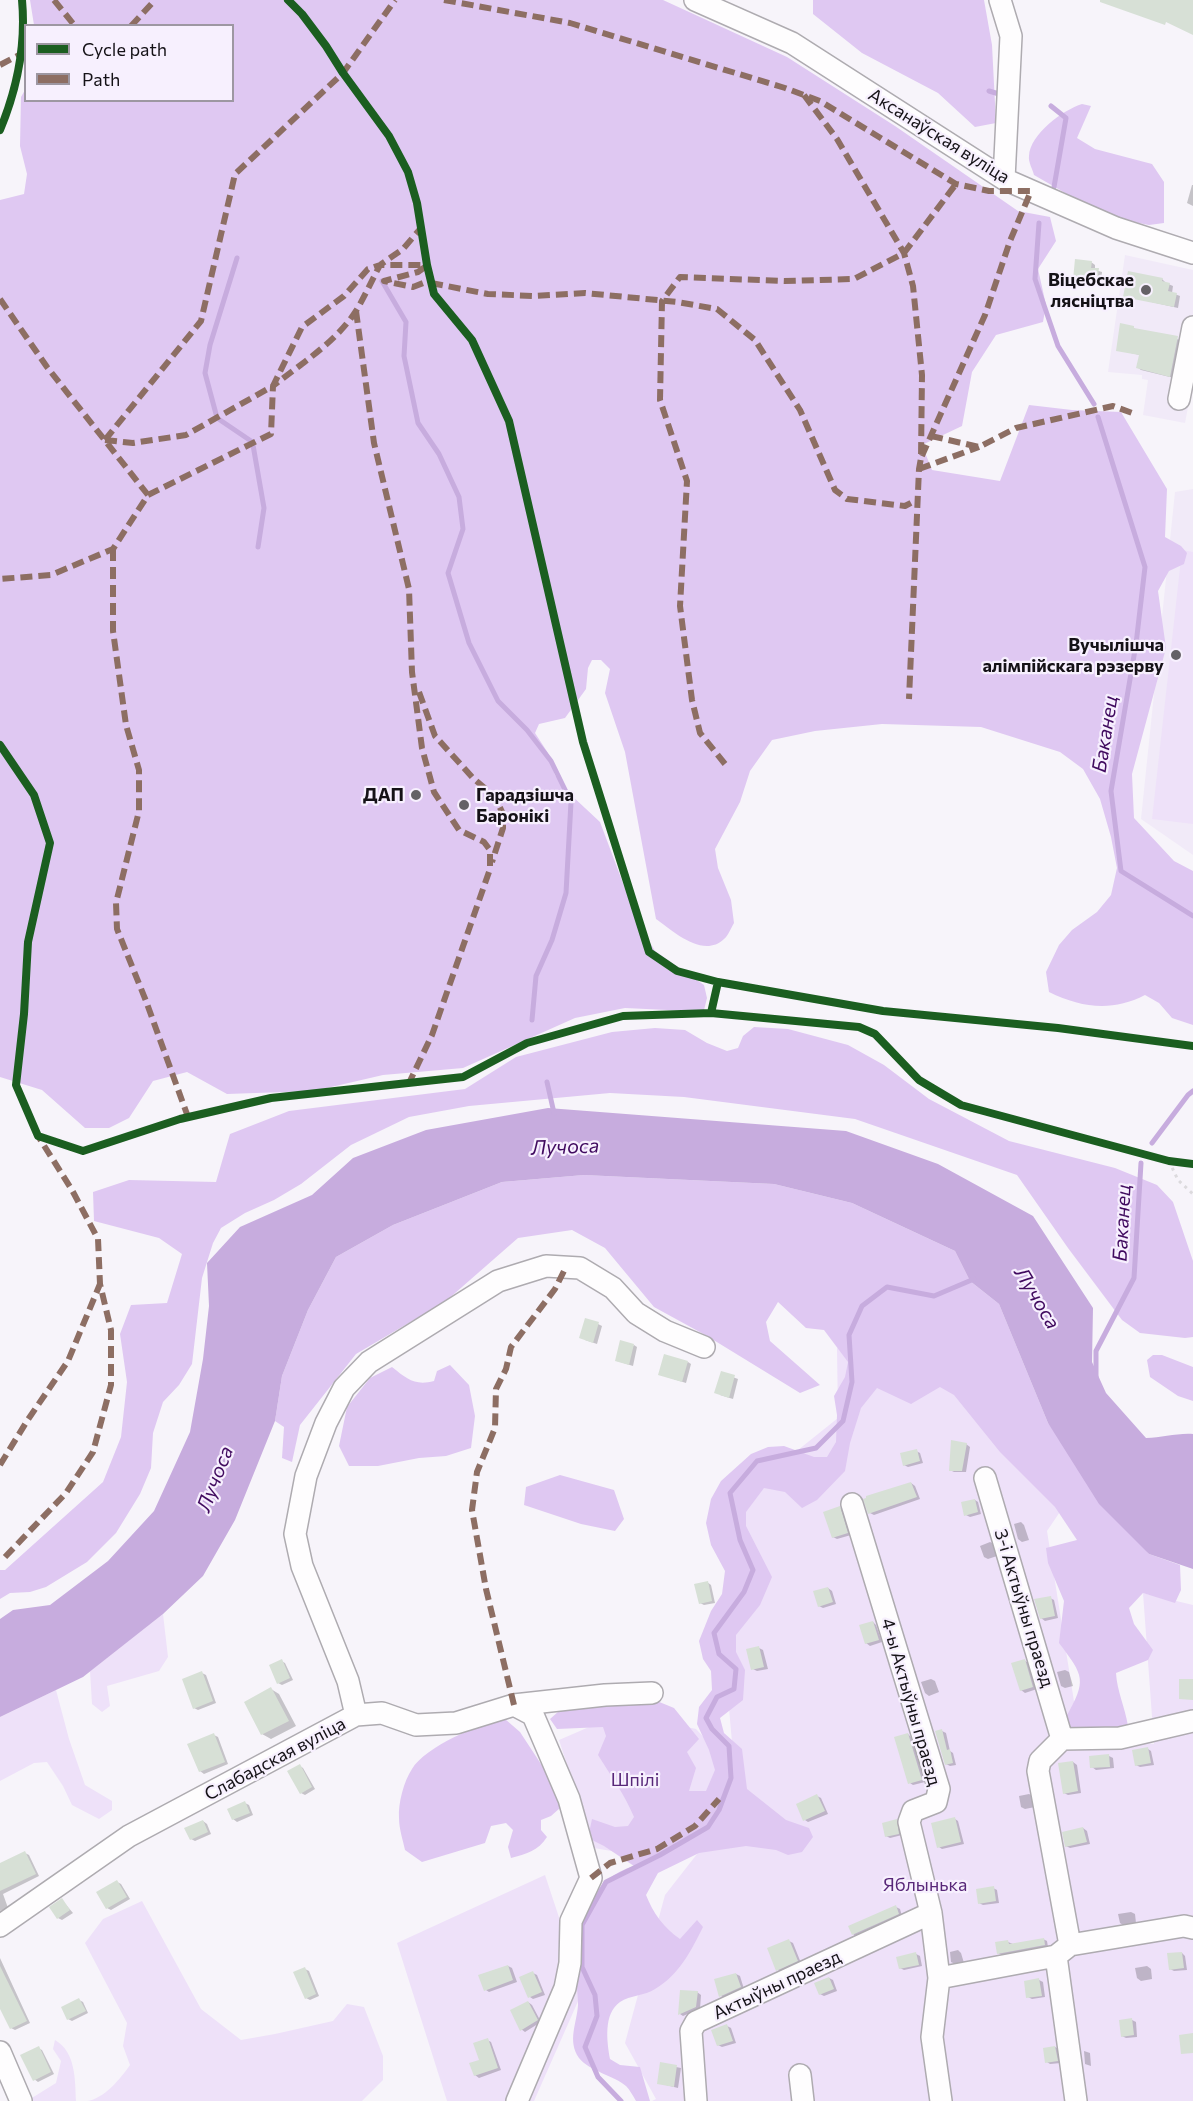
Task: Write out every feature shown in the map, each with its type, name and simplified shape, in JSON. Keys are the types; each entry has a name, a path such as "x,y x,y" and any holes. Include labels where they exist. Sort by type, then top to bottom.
{"street":[{"name":"Аксанаўская вуліца","path":"695,0 723,6 792,43 1004,179 1116,228 1193,253"},
{"path":"1000,0 1011,36 1004,179"},
{"path":"1179,399 1193,327"},
{"path":"356,1715 348,1681 302,1566 295,1534 306,1476 326,1423 344,1388 369,1362 498,1281 546,1266 580,1268 613,1288 636,1313 665,1331 704,1347"},
{"name":"3-і Актыўны праезд","path":"985,1478 1062,1739"},
{"name":"4-ы Актыўны праезд","path":"852,1504 939,1790 936,1802 913,1811 909,1822 931,1913 939,1978 932,2037 941,2101"},
{"name":"Слабадская вуліца","path":"0,1926 129,1836 356,1715 382,1713 416,1725 456,1723 514,1705 605,1695 652,1693"},
{"path":"514,1705 533,1715 569,1799 591,1878 571,1921 570,1963 565,1988 517,2101"},
{"path":"1076,2101 1063,1951 1038,1771 1040,1761 1062,1739 1120,1738 1193,1721"},
{"name":"Актыўны праезд","path":"696,2101 691,2031 696,2022 931,1913"},
{"path":"939,1978 1184,1926 1193,1928"},
{"path":"0,2052 21,2101"},
{"path":"800,2075 803,2101"}],"path":[{"path":"1158,1158 1181,1163"},
{"path":"1169,1161 1178,1180 1193,1194"}],"shaded area":[{"name":"Віцебскае лясніцтва","path":"1125,255 1193,270 1193,381 1185,423 1143,415 1148,380 1142,379 1142,375 1108,372"},
{"name":"Вучылішча алімпійскага рэзерву","path":"1193,489 1193,855 1141,819 1175,492"}],"green space":[{"path":"30,0 663,0 787,57 895,126 1018,211 1050,217 1056,241 1038,269 1046,305 1043,322 996,335 972,372 962,426 922,445 932,470 1000,481 1029,405 1121,412 1167,489 1165,537 1181,546 1187,553 1184,564 1169,571 1158,591 1166,648 1132,774 1134,818 1174,861 1193,871 1193,1025 1172,1018 1159,1003 1145,995 1121,1004 1097,1006 1073,1002 1049,992 1046,972 1059,945 1072,930 1097,912 1111,895 1117,868 1111,837 1100,799 1083,769 1060,752 981,727 882,724 815,731 772,740 750,771 740,802 715,849 718,868 731,900 734,923 725,938 716,944 698,945 679,936 656,919 625,752 605,693 610,669 601,660 592,660 588,668 586,689 565,718 539,724 535,733 548,753 555,775 570,794 600,822 638,923 655,951 704,985 707,998 704,1010 625,1008 575,1018 463,1068 383,1075 314,1091 227,1094 187,1072 153,1081 129,1118 109,1128 85,1128 42,1090 0,1077 0,200 24,194 27,174 20,146 21,97 24,92 24,102 234,102 234,24 34,24"},
{"path":"813,0 984,0 992,45 996,123 975,127 938,93 862,53 813,14"},
{"path":"1082,104 1091,106 1077,138 1095,149 1152,164 1164,182 1164,223 1149,225 1107,217 1034,175 1029,158 1035,139 1057,117"},
{"path":"1182,550 1193,552 1193,824 1152,819"},
{"path":"754,1027 788,1029 848,1045 884,1065 929,1099 1009,1141 1115,1168 1157,1185 1173,1202 1193,1261 1193,1337 1140,1333 1122,1320 1017,1175 855,1119 684,1097 610,1093 469,1106 409,1117 351,1145 301,1184 221,1228 213,1243 202,1278 192,1364 179,1385 163,1402 153,1433 151,1468 140,1494 116,1533 87,1562 46,1587 30,1592 10,1593 0,1599 0,1570 5,1570 103,1482 121,1437 127,1382 120,1334 131,1305 167,1303 182,1254 159,1238 94,1221 93,1192 129,1180 216,1182 230,1134 289,1111 465,1089 516,1057 612,1032 655,1028 685,1030 727,1051 738,1048 743,1036"},
{"path":"584,1175 774,1184 852,1203 955,1251 970,1281 999,1304 1048,1423 1149,1554 1180,1565 1181,1590 1175,1603 1143,1593 1129,1608 1134,1624 1153,1650 1148,1660 1116,1673 1128,1726 1106,1737 1070,1732 1066,1717 1080,1686 1080,1678 1074,1663 1059,1643 1064,1601 1048,1563 1046,1548 1077,1540 1055,1507 1000,1452 954,1395 940,1387 911,1404 877,1388 861,1408 850,1443 845,1471 817,1500 802,1508 785,1492 764,1488 746,1512 746,1526 772,1577 760,1605 736,1635 736,1652 745,1670 743,1700 720,1718 724,1733 742,1749 747,1789 786,1820 809,1828 813,1837 802,1852 788,1855 776,1850 746,1846 699,1853 658,1873 646,1895 664,1925 680,1939 697,1920 703,1927 689,1953 671,1977 651,1991 620,2002 611,2014 607,2029 610,2059 620,2065 640,2067 650,2101 636,2101 621,2082 583,2063 575,2052 573,2039 578,2005 575,1955 580,1926 598,1889 608,1879 634,1866 588,1838 592,1819 615,1827 628,1826 634,1817 598,1755 606,1736 603,1727 557,1729 550,1719 567,1704 652,1699 674,1708 699,1739 687,1752 696,1768 689,1791 706,1791 715,1770 697,1724 699,1707 712,1690 711,1671 703,1659 699,1641 711,1611 722,1594 725,1571 711,1545 706,1523 711,1499 721,1481 751,1454 768,1447 784,1446 814,1457 827,1457 836,1442 837,1415 834,1396 845,1377 848,1362 824,1330 806,1328 778,1302 766,1322 770,1341 820,1385 800,1393 707,1336 654,1307 605,1248 572,1230 518,1238 446,1301 356,1354 300,1425 292,1462 282,1458 284,1427 275,1421 282,1376 308,1310 336,1257 393,1225 502,1182"},
{"name":"Яблынька","path":"837,1348 979,1394 1068,1500 1047,1531 1079,1733 1154,1744 1143,1593 1193,1605 1193,2101 652,2101 656,2099 625,2043 665,1895 715,1831 735,1777 727,1685 745,1577 723,1510 838,1418"},
{"path":"1153,1355 1162,1355 1193,1367 1193,1401 1178,1396 1150,1377 1147,1360"},
{"path":"450,1365 469,1385 475,1416 471,1448 446,1456 419,1458 378,1466 349,1466 339,1446 347,1407 370,1378 392,1367 402,1375 422,1383 434,1381 437,1371"},
{"path":"560,1475 614,1490 624,1519 615,1531 581,1524 524,1505 526,1487"},
{"path":"163,1614 168,1657 159,1671 107,1686 110,1706 102,1712 92,1704 90,1671"},
{"path":"56,1690 69,1739 85,1785 112,1801 112,1810 99,1819 72,1805 47,1762 34,1763 0,1781 0,1717"},
{"path":"505,1719 520,1732 560,1793 560,1808 551,1816 541,1820 541,1830 547,1837 536,1849 511,1858 508,1847 513,1830 506,1823 491,1826 485,1843 422,1862 405,1850 400,1826 401,1799 409,1774 428,1752 454,1737 482,1725"},
{"name":"Шпілі","path":"603,1721 660,1721 696,1729 717,1751 718,1776 711,1802 617,1852 594,1848 559,1740"},
{"path":"545,1875 583,1990 534,2101 447,2101 397,1943"},
{"path":"142,1901 201,2009 241,2040 333,2021 347,2004 364,2007 383,2056 383,2080 362,2101 87,2101 106,2092 130,2065 123,2046 127,2023 85,1943 103,1919"},
{"path":"55,2040 62,2045 71,2059 76,2101 27,2101 56,2083 61,2061 53,2049"}],"water":[{"name":"Лучоса","path":"548,1108 846,1131 938,1164 1033,1216 1093,1308 1092,1362 1106,1393 1146,1438 1193,1434 1193,1569 1149,1554 1099,1504 1048,1423 999,1304 970,1281 955,1251 852,1203 774,1184 584,1175 502,1182 393,1225 336,1257 308,1310 282,1376 275,1421 235,1520 203,1576 163,1614 83,1677 0,1717 0,1619 13,1610 50,1605 108,1561 154,1511 190,1432 203,1359 209,1306 207,1263 240,1227 312,1195 353,1158 426,1130"}],"building":[{"path":"1100,0 1193,0 1193,35 1166,22 1165,25 1100,2"},
{"path":"1075,259 1092,261 1091,268 1099,268 1097,282 1073,280"},
{"name":"Віцебскае лясніцтва","path":"1128,271 1163,278 1162,281 1170,283 1168,291 1177,293 1174,307 1123,297"},
{"path":"1120,323 1134,326 1134,328 1178,336 1170,377 1136,368 1139,355 1116,351"},
{"path":"585,1318 599,1322 593,1343 579,1338"},
{"path":"620,1340 634,1344 629,1365 615,1361"},
{"path":"664,1354 688,1361 682,1382 658,1375"},
{"path":"721,1371 735,1375 729,1398 714,1393"},
{"path":"951,1440 967,1443 962,1471 949,1471"},
{"path":"917,1449 920,1461 903,1466 900,1453"},
{"path":"911,1482 917,1497 868,1514 863,1499 866,1496"},
{"path":"975,1499 978,1512 964,1516 961,1502"},
{"path":"840,1506 848,1533 832,1538 823,1512"},
{"path":"708,1581 712,1601 699,1604 694,1584"},
{"path":"828,1587 833,1602 818,1607 813,1591"},
{"path":"1051,1596 1055,1616 1040,1619 1034,1599"},
{"path":"873,1621 879,1640 865,1644 859,1625"},
{"path":"759,1646 764,1667 751,1670 746,1649"},
{"path":"282,1659 290,1678 277,1684 269,1665"},
{"path":"1025,1659 1033,1687 1020,1691 1011,1663"},
{"path":"202,1671 213,1701 193,1709 182,1679"},
{"path":"1179,1679 1193,1679 1193,1700 1179,1699"},
{"path":"271,1687 289,1721 261,1735 244,1702"},
{"path":"942,1729 953,1763 945,1765 935,1731"},
{"path":"214,1733 225,1762 199,1772 187,1744"},
{"path":"908,1733 922,1780 908,1784 894,1737"},
{"path":"1148,1747 1151,1763 1135,1766 1132,1750"},
{"path":"1109,1754 1110,1767 1090,1768 1089,1756"},
{"path":"1073,1761 1078,1791 1063,1794 1058,1763"},
{"path":"300,1764 312,1787 300,1794 287,1771"},
{"path":"817,1794 825,1811 803,1821 796,1804"},
{"path":"245,1801 250,1813 232,1820 227,1809"},
{"path":"955,1817 961,1842 937,1848 931,1823"},
{"path":"897,1819 899,1834 885,1837 882,1823"},
{"path":"203,1820 208,1832 190,1840 184,1828"},
{"path":"1083,1827 1087,1842 1065,1847 1062,1832"},
{"path":"25,1851 36,1874 0,1891 0,1863"},
{"path":"117,1880 127,1897 106,1909 96,1892"},
{"path":"994,1886 996,1901 978,1904 976,1889"},
{"path":"62,1898 70,1910 57,1919 49,1907"},
{"path":"896,1905 899,1914 852,1935 848,1926"},
{"path":"1044,1938 1045,1945 997,1954 995,1942 1008,1940 1009,1944"},
{"path":"789,1939 798,1961 776,1971 767,1948"},
{"path":"916,1952 919,1965 899,1969 896,1957"},
{"path":"1182,1952 1184,1968 1169,1970 1167,1953"},
{"path":"508,1965 513,1980 484,1991 478,1975"},
{"path":"0,1966 27,2021 10,2029 0,2009"},
{"path":"305,1967 316,1994 305,1999 293,1972"},
{"path":"533,1971 542,1992 528,1998 519,1977"},
{"path":"736,1973 741,1987 719,1997 714,1979"},
{"path":"829,1977 834,1989 819,1995 814,1983"},
{"path":"1039,1978 1042,1996 1026,1998 1024,1981"},
{"path":"680,1990 698,1991 696,2007 678,2015"},
{"path":"79,1998 86,2011 67,2020 61,2007"},
{"path":"528,2001 538,2020 520,2031 510,2010"},
{"path":"1132,2018 1134,2035 1121,2037 1119,2020"},
{"path":"727,2024 733,2041 717,2046 711,2030"},
{"path":"1193,2033 1193,2053 1181,2054 1179,2035"},
{"path":"488,2038 498,2068 474,2076 469,2063 479,2060 473,2043"},
{"path":"39,2046 51,2072 33,2081 20,2055"},
{"path":"1055,2046 1058,2061 1045,2063 1043,2048"},
{"path":"660,2062 677,2065 674,2087 657,2084"}],"waterway":[{"name":"Баканец","path":"989,91 999,94"},
{"name":"Баканец","path":"1051,106 1066,118 1054,187"},
{"name":"Баканец","path":"1039,223 1035,279 1058,346 1094,404"},
{"path":"216,414 205,373 210,345 237,258"},
{"path":"382,281 406,322 404,356 418,423 439,454 459,497 463,529 448,573 469,643 498,701 527,730 551,761 571,802 566,893 552,940 536,976 532,1020"},
{"name":"Баканец","path":"1098,417 1145,567 1136,644 1111,791 1121,871 1193,916"},
{"path":"220,420 251,441"},
{"path":"253,445 264,508 258,547"},
{"path":"547,1082 554,1113"},
{"name":"Баканец","path":"1152,1143 1193,1091"},
{"name":"Баканец","path":"1096,1377 1096,1351 1134,1278 1141,1163"},
{"path":"621,2101 598,2077 585,2047 597,2016 595,1995 582,1967 582,1925 606,1882 660,1855 708,1827 719,1810 731,1778 729,1746 712,1729 706,1718 717,1697 734,1689 736,1669 719,1654 714,1633 744,1592 753,1570 740,1540 730,1493 757,1461 816,1448 843,1421 852,1382 849,1335 862,1306 887,1287 934,1296 974,1279"}],"marked path":[{"path":"54,0 73,24"},
{"path":"133,24 155,0"},
{"path":"105,440 201,321 235,174 343,73 395,0"},
{"path":"444,0 570,23 785,88 820,101 956,184 989,191 1031,191 1010,241 985,315 921,458"},
{"path":"0,65 23,53"},
{"path":"804,95 837,139 904,253 913,286 922,375 921,458 909,699"},
{"path":"725,764 700,733 692,700 680,606 687,481 660,400 662,301 680,277 784,281 854,279 904,253 956,184"},
{"path":"105,440 133,443 186,435 273,386 302,327 344,296 368,269 380,265 403,249 421,228"},
{"path":"148,495 271,434 273,386 339,333 356,311 380,265 427,265"},
{"path":"425,267 418,272 384,281 413,287 431,280"},
{"path":"431,283 488,294 534,296 585,293 677,302 717,309 755,340 800,410 835,490 847,499 905,506 918,499"},
{"path":"0,299 47,367 148,495 113,549 51,575 0,579"},
{"path":"356,311 374,443 409,589 412,672 422,748 434,792 459,830 484,842 490,850 490,869 432,1035 409,1083"},
{"path":"931,436 979,447 1016,428 1113,406 1135,414"},
{"path":"919,469 979,447"},
{"path":"113,549 113,631 126,725 139,770 139,811 116,903 117,929 188,1117"},
{"path":"419,692 435,736 473,778 495,797 503,814 503,828 492,862"},
{"path":"5,1557 66,1493 93,1452 111,1385 111,1330 100,1284 98,1239 72,1190 38,1136"},
{"path":"514,1705 486,1589 472,1510 477,1472 495,1428 496,1389 506,1369 511,1347 555,1289 566,1267"},
{"path":"0,1465 68,1361 100,1284"},
{"path":"591,1878 610,1863 657,1849 695,1826 719,1799"}],"cycle path":[{"path":"0,130 19,66 23,33 22,0"},
{"path":"288,0 302,14 326,46 389,136 408,172 417,203 434,294 472,340 509,421 583,742 649,952 677,971 718,982 711,1013"},
{"path":"0,745 34,795 50,843 28,942 24,1014 16,1085 38,1136 83,1151 180,1119 271,1098 463,1077 527,1043 623,1016 711,1013 859,1027 875,1034 919,1080 961,1105 1169,1161 1193,1164"},
{"path":"718,982 883,1011 1058,1028 1193,1046"}],"place":[{"name":"Віцебскае лясніцтва","path":"1146,290"},
{"name":"Вучылішча алімпійскага рэзерву","path":"1176,655"},
{"name":"ДАП","path":"416,795"},
{"name":"Гарадзішча Баронікі","path":"464,805"}]}
